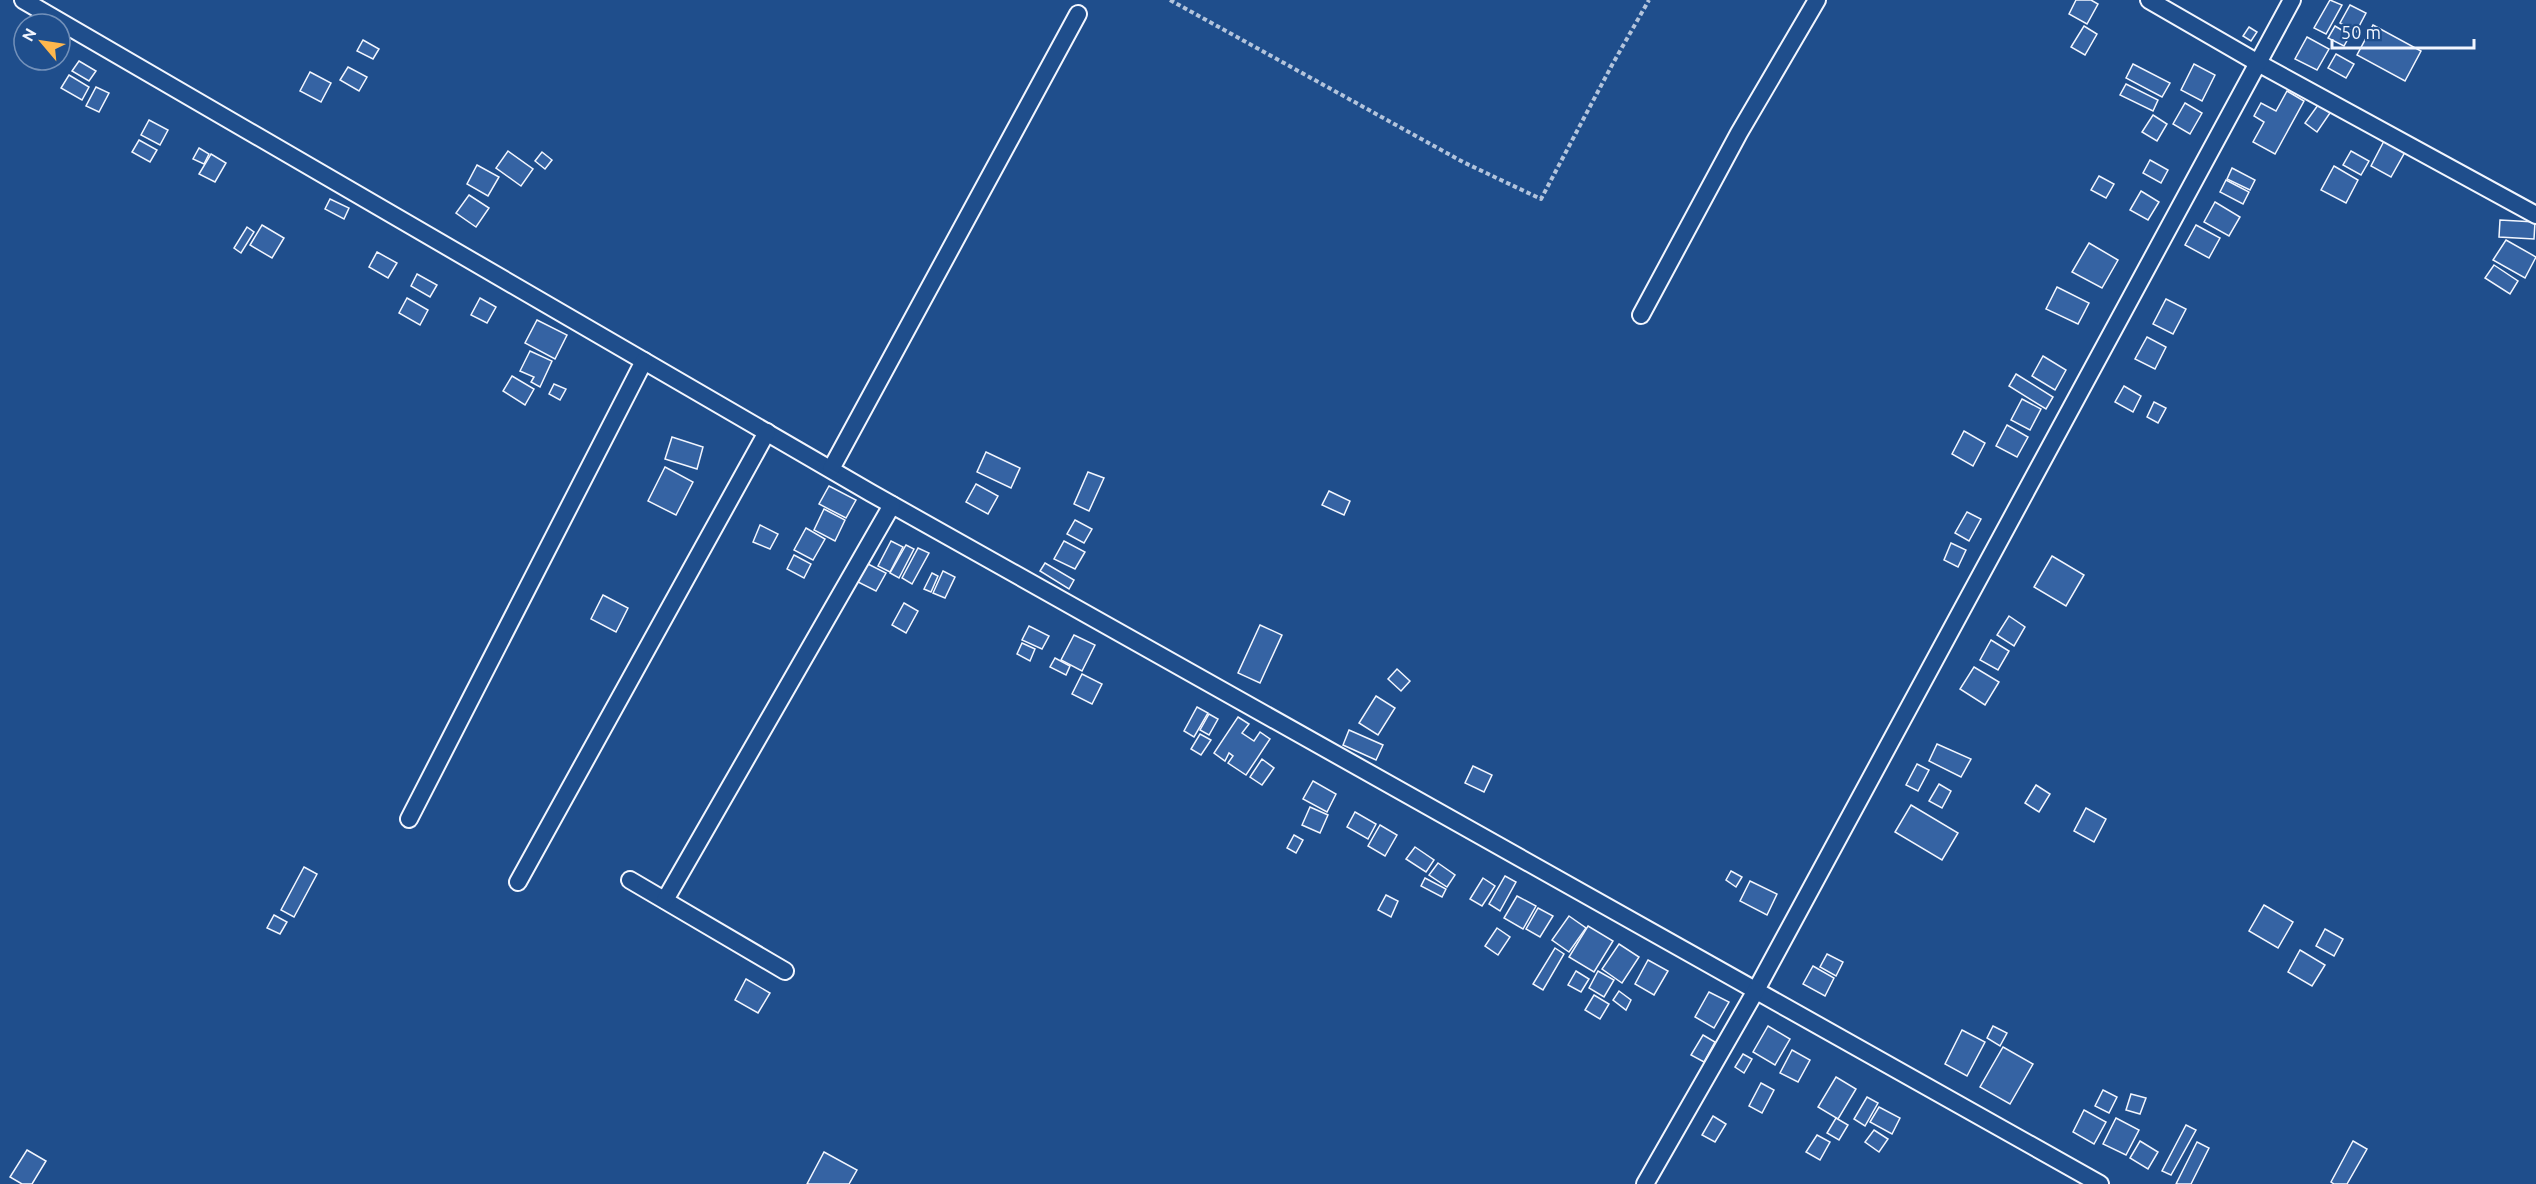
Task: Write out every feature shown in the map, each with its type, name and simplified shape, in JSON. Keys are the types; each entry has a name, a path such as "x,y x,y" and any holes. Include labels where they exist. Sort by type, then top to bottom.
{"street":[{"path":"23,0 892,505 2100,1184"},
{"path":"1641,315 1739,133 1817,0"},
{"path":"2149,0 2258,63 2536,215"},
{"path":"1645,1184 1755,992 2292,0"},
{"path":"831,469 1078,14"},
{"path":"409,819 644,361"},
{"path":"518,882 767,432"},
{"path":"665,900 892,505"},
{"path":"630,880 785,971"}],"path":[{"path":"1170,0 1463,162 1542,199 1612,65 1649,0"}],"building":[{"path":"2076,0 2091,0 2098,4 2087,24 2069,14"},
{"path":"2330,0 2342,5 2326,34 2314,28"},
{"path":"2350,5 2366,13 2356,32 2340,23"},
{"path":"2373,25 2421,51 2405,81 2357,55"},
{"path":"2084,26 2097,34 2085,55 2071,47"},
{"path":"2335,26 2350,35 2344,46 2328,38"},
{"path":"2249,27 2257,32 2251,41 2243,36"},
{"path":"2307,37 2329,49 2317,70 2295,59"},
{"path":"363,40 379,49 373,59 357,51"},
{"path":"2336,54 2354,64 2346,78 2328,68"},
{"path":"79,61 96,71 89,81 72,71"},
{"path":"2133,64 2170,83 2162,97 2126,78"},
{"path":"2194,64 2215,75 2202,101 2181,90"},
{"path":"348,67 367,77 359,91 340,80"},
{"path":"310,72 331,83 321,102 300,91"},
{"path":"69,75 89,87 82,100 61,88"},
{"path":"2126,84 2158,100 2153,111 2120,95"},
{"path":"96,87 109,93 99,112 86,106"},
{"path":"2287,91 2304,101 2275,154 2253,142 2264,122 2254,116 2261,103 2276,111"},
{"path":"2185,103 2202,113 2190,134 2173,124"},
{"path":"2318,105 2330,113 2317,132 2305,123"},
{"path":"2153,115 2167,124 2157,141 2142,132"},
{"path":"149,120 168,130 160,145 141,135"},
{"path":"139,140 157,150 150,162 132,152"},
{"path":"2384,141 2405,152 2391,177 2371,166"},
{"path":"199,148 209,154 204,164 193,159"},
{"path":"508,151 533,169 521,186 496,168"},
{"path":"2351,151 2369,161 2361,175 2343,165"},
{"path":"542,152 552,160 545,169 535,161"},
{"path":"211,154 226,163 215,182 199,174"},
{"path":"2150,160 2168,170 2161,183 2143,173"},
{"path":"477,165 499,177 488,196 467,184"},
{"path":"2334,166 2358,180 2346,203 2321,190"},
{"path":"2232,168 2255,180 2250,190 2227,179"},
{"path":"2099,176 2114,184 2106,198 2091,190"},
{"path":"2226,180 2249,192 2243,204 2220,192"},
{"path":"2141,191 2159,202 2148,220 2130,210"},
{"path":"469,195 489,208 476,227 456,213"},
{"path":"330,199 349,208 344,219 325,209"},
{"path":"2215,202 2240,217 2229,236 2204,222"},
{"path":"2500,220 2535,222 2534,239 2499,237"},
{"path":"262,225 284,238 272,258 250,245"},
{"path":"2196,225 2220,238 2209,258 2185,245"},
{"path":"247,227 254,232 241,253 234,248"},
{"path":"2506,240 2536,257 2525,278 2493,260"},
{"path":"2089,243 2118,260 2102,288 2072,272"},
{"path":"377,252 397,263 388,278 369,267"},
{"path":"2494,265 2518,281 2510,294 2485,278"},
{"path":"417,274 437,285 430,297 411,286"},
{"path":"2057,287 2089,303 2078,324 2046,309"},
{"path":"407,298 428,310 420,325 399,313"},
{"path":"480,298 496,307 487,323 471,315"},
{"path":"2166,299 2186,309 2173,334 2153,324"},
{"path":"537,320 567,335 555,359 525,343"},
{"path":"2147,337 2166,347 2155,369 2135,359"},
{"path":"530,351 552,361 540,387 531,382 534,377 520,371"},
{"path":"2043,356 2066,370 2055,390 2032,376"},
{"path":"2016,374 2053,397 2046,409 2009,386"},
{"path":"512,376 534,389 525,405 503,391"},
{"path":"554,384 566,389 560,400 549,394"},
{"path":"2124,386 2141,396 2133,412 2115,402"},
{"path":"2022,399 2041,409 2030,430 2011,420"},
{"path":"2154,402 2166,408 2158,423 2147,417"},
{"path":"2007,425 2028,437 2017,457 1996,446"},
{"path":"1964,431 1985,443 1973,466 1952,454"},
{"path":"672,437 703,447 697,469 665,459"},
{"path":"986,452 1020,468 1011,488 977,472"},
{"path":"665,467 693,482 676,515 648,501"},
{"path":"1088,472 1104,478 1089,511 1074,504"},
{"path":"976,484 998,496 988,514 966,502"},
{"path":"829,486 856,500 846,518 819,504"},
{"path":"1329,491 1350,501 1344,515 1322,505"},
{"path":"824,509 845,520 835,541 814,530"},
{"path":"1967,512 1981,519 1969,541 1955,533"},
{"path":"1075,520 1092,529 1084,543 1067,534"},
{"path":"760,525 778,534 770,549 753,542"},
{"path":"806,528 825,539 813,560 794,550"},
{"path":"891,541 903,547 890,572 878,566"},
{"path":"1064,541 1085,552 1075,569 1054,559"},
{"path":"1951,543 1966,550 1958,567 1944,560"},
{"path":"906,545 914,549 899,578 890,573"},
{"path":"918,548 929,553 912,584 902,578"},
{"path":"794,555 811,564 804,578 787,569"},
{"path":"2052,556 2084,575 2066,606 2034,587"},
{"path":"1045,563 1074,580 1069,589 1040,571"},
{"path":"868,564 886,573 876,591 858,582"},
{"path":"943,571 955,577 945,598 933,593"},
{"path":"932,573 938,576 931,592 924,589"},
{"path":"603,595 628,608 616,632 591,619"},
{"path":"904,603 918,611 906,633 892,625"},
{"path":"2009,616 2025,627 2014,646 1997,635"},
{"path":"1260,625 1282,635 1260,683 1238,673"},
{"path":"1029,626 1049,636 1042,649 1022,640"},
{"path":"1074,635 1095,645 1082,671 1061,660"},
{"path":"1991,640 2009,651 1998,670 1980,660"},
{"path":"1022,643 1035,649 1030,661 1017,654"},
{"path":"1055,658 1070,666 1066,675 1050,667"},
{"path":"1974,667 1999,682 1985,705 1960,689"},
{"path":"1397,669 1410,681 1401,691 1388,679"},
{"path":"1082,674 1102,684 1092,704 1072,694"},
{"path":"1376,696 1395,708 1378,735 1359,723"},
{"path":"1197,707 1208,713 1194,737 1184,731"},
{"path":"1209,714 1218,719 1209,735 1200,730"},
{"path":"1238,717 1249,724 1242,733 1254,741 1260,732 1270,739 1246,775 1228,763 1233,756 1229,753 1225,761 1214,753"},
{"path":"1349,730 1383,745 1376,760 1343,745"},
{"path":"1200,734 1211,740 1201,755 1191,749"},
{"path":"1937,744 1971,759 1961,777 1929,761"},
{"path":"1262,759 1274,768 1262,785 1250,777"},
{"path":"1917,764 1929,770 1918,791 1906,785"},
{"path":"1473,766 1492,775 1484,792 1465,783"},
{"path":"1313,781 1336,794 1327,812 1303,799"},
{"path":"1939,784 1951,791 1942,808 1929,801"},
{"path":"2036,785 2050,794 2039,812 2025,803"},
{"path":"1911,805 1958,833 1942,860 1895,832"},
{"path":"1310,807 1328,815 1320,833 1302,825"},
{"path":"2086,808 2106,819 2094,842 2074,831"},
{"path":"1355,812 1376,824 1368,839 1347,827"},
{"path":"1380,825 1397,835 1385,856 1368,846"},
{"path":"1294,835 1303,840 1296,853 1287,848"},
{"path":"1415,847 1434,860 1426,872 1406,859"},
{"path":"1438,863 1455,875 1447,887 1429,875"},
{"path":"304,867 317,874 294,917 281,910"},
{"path":"1731,871 1742,877 1736,887 1726,880"},
{"path":"1505,876 1516,882 1500,911 1489,904"},
{"path":"1425,878 1446,889 1442,897 1421,886"},
{"path":"1483,878 1495,886 1482,906 1470,899"},
{"path":"1750,881 1777,894 1767,915 1740,901"},
{"path":"1386,895 1398,901 1391,917 1378,910"},
{"path":"1517,896 1536,906 1523,929 1504,918"},
{"path":"2264,905 2293,922 2278,948 2249,931"},
{"path":"1538,908 1553,916 1540,937 1526,929"},
{"path":"274,915 287,922 280,934 267,928"},
{"path":"1569,916 1586,928 1569,952 1552,940"},
{"path":"1588,926 1613,941 1594,972 1569,957"},
{"path":"1497,928 1510,937 1498,955 1485,946"},
{"path":"2325,929 2343,939 2334,956 2316,946"},
{"path":"1619,944 1639,957 1622,983 1602,969"},
{"path":"1555,948 1564,954 1543,990 1533,984"},
{"path":"2300,950 2325,965 2312,986 2288,972"},
{"path":"1827,954 1843,962 1836,976 1820,967"},
{"path":"1648,960 1668,971 1654,995 1635,984"},
{"path":"1813,966 1834,978 1825,996 1803,984"},
{"path":"1576,971 1589,979 1581,992 1568,985"},
{"path":"1598,971 1614,980 1604,997 1589,988"},
{"path":"746,979 770,993 758,1013 735,1000"},
{"path":"1619,991 1631,1000 1626,1010 1613,1000"},
{"path":"1709,992 1729,1002 1714,1028 1695,1017"},
{"path":"1594,995 1609,1004 1600,1019 1585,1010"},
{"path":"1768,1026 1790,1039 1775,1065 1753,1052"},
{"path":"1993,1026 2007,1033 2000,1046 1987,1038"},
{"path":"1962,1030 1985,1042 1967,1076 1945,1064"},
{"path":"1703,1035 1715,1042 1704,1062 1691,1055"},
{"path":"2003,1047 2033,1064 2010,1104 1980,1087"},
{"path":"1792,1050 1810,1060 1798,1082 1780,1073"},
{"path":"1743,1054 1752,1059 1744,1073 1735,1067"},
{"path":"1836,1077 1856,1089 1838,1119 1818,1107"},
{"path":"1761,1083 1774,1090 1762,1113 1749,1106"},
{"path":"2103,1090 2117,1097 2109,1113 2095,1106"},
{"path":"2131,1094 2146,1098 2140,1114 2126,1110"},
{"path":"1867,1097 1878,1103 1865,1126 1854,1119"},
{"path":"1879,1107 1900,1118 1892,1134 1870,1122"},
{"path":"2084,1110 2106,1122 2094,1144 2073,1132"},
{"path":"1713,1116 1726,1124 1715,1142 1702,1135"},
{"path":"1836,1118 1848,1125 1839,1140 1827,1133"},
{"path":"2116,1118 2139,1130 2126,1155 2103,1144"},
{"path":"2186,1125 2196,1130 2171,1175 2162,1171"},
{"path":"1874,1130 1888,1139 1879,1152 1865,1142"},
{"path":"1817,1135 1830,1142 1820,1160 1806,1152"},
{"path":"2140,1141 2158,1152 2148,1169 2130,1158"},
{"path":"2353,1141 2367,1149 2347,1184 2334,1184 2331,1182"},
{"path":"2197,1142 2209,1148 2191,1184 2176,1184"},
{"path":"27,1150 46,1161 32,1184 22,1184 10,1177"},
{"path":"824,1152 857,1170 849,1184 807,1184"}]}
